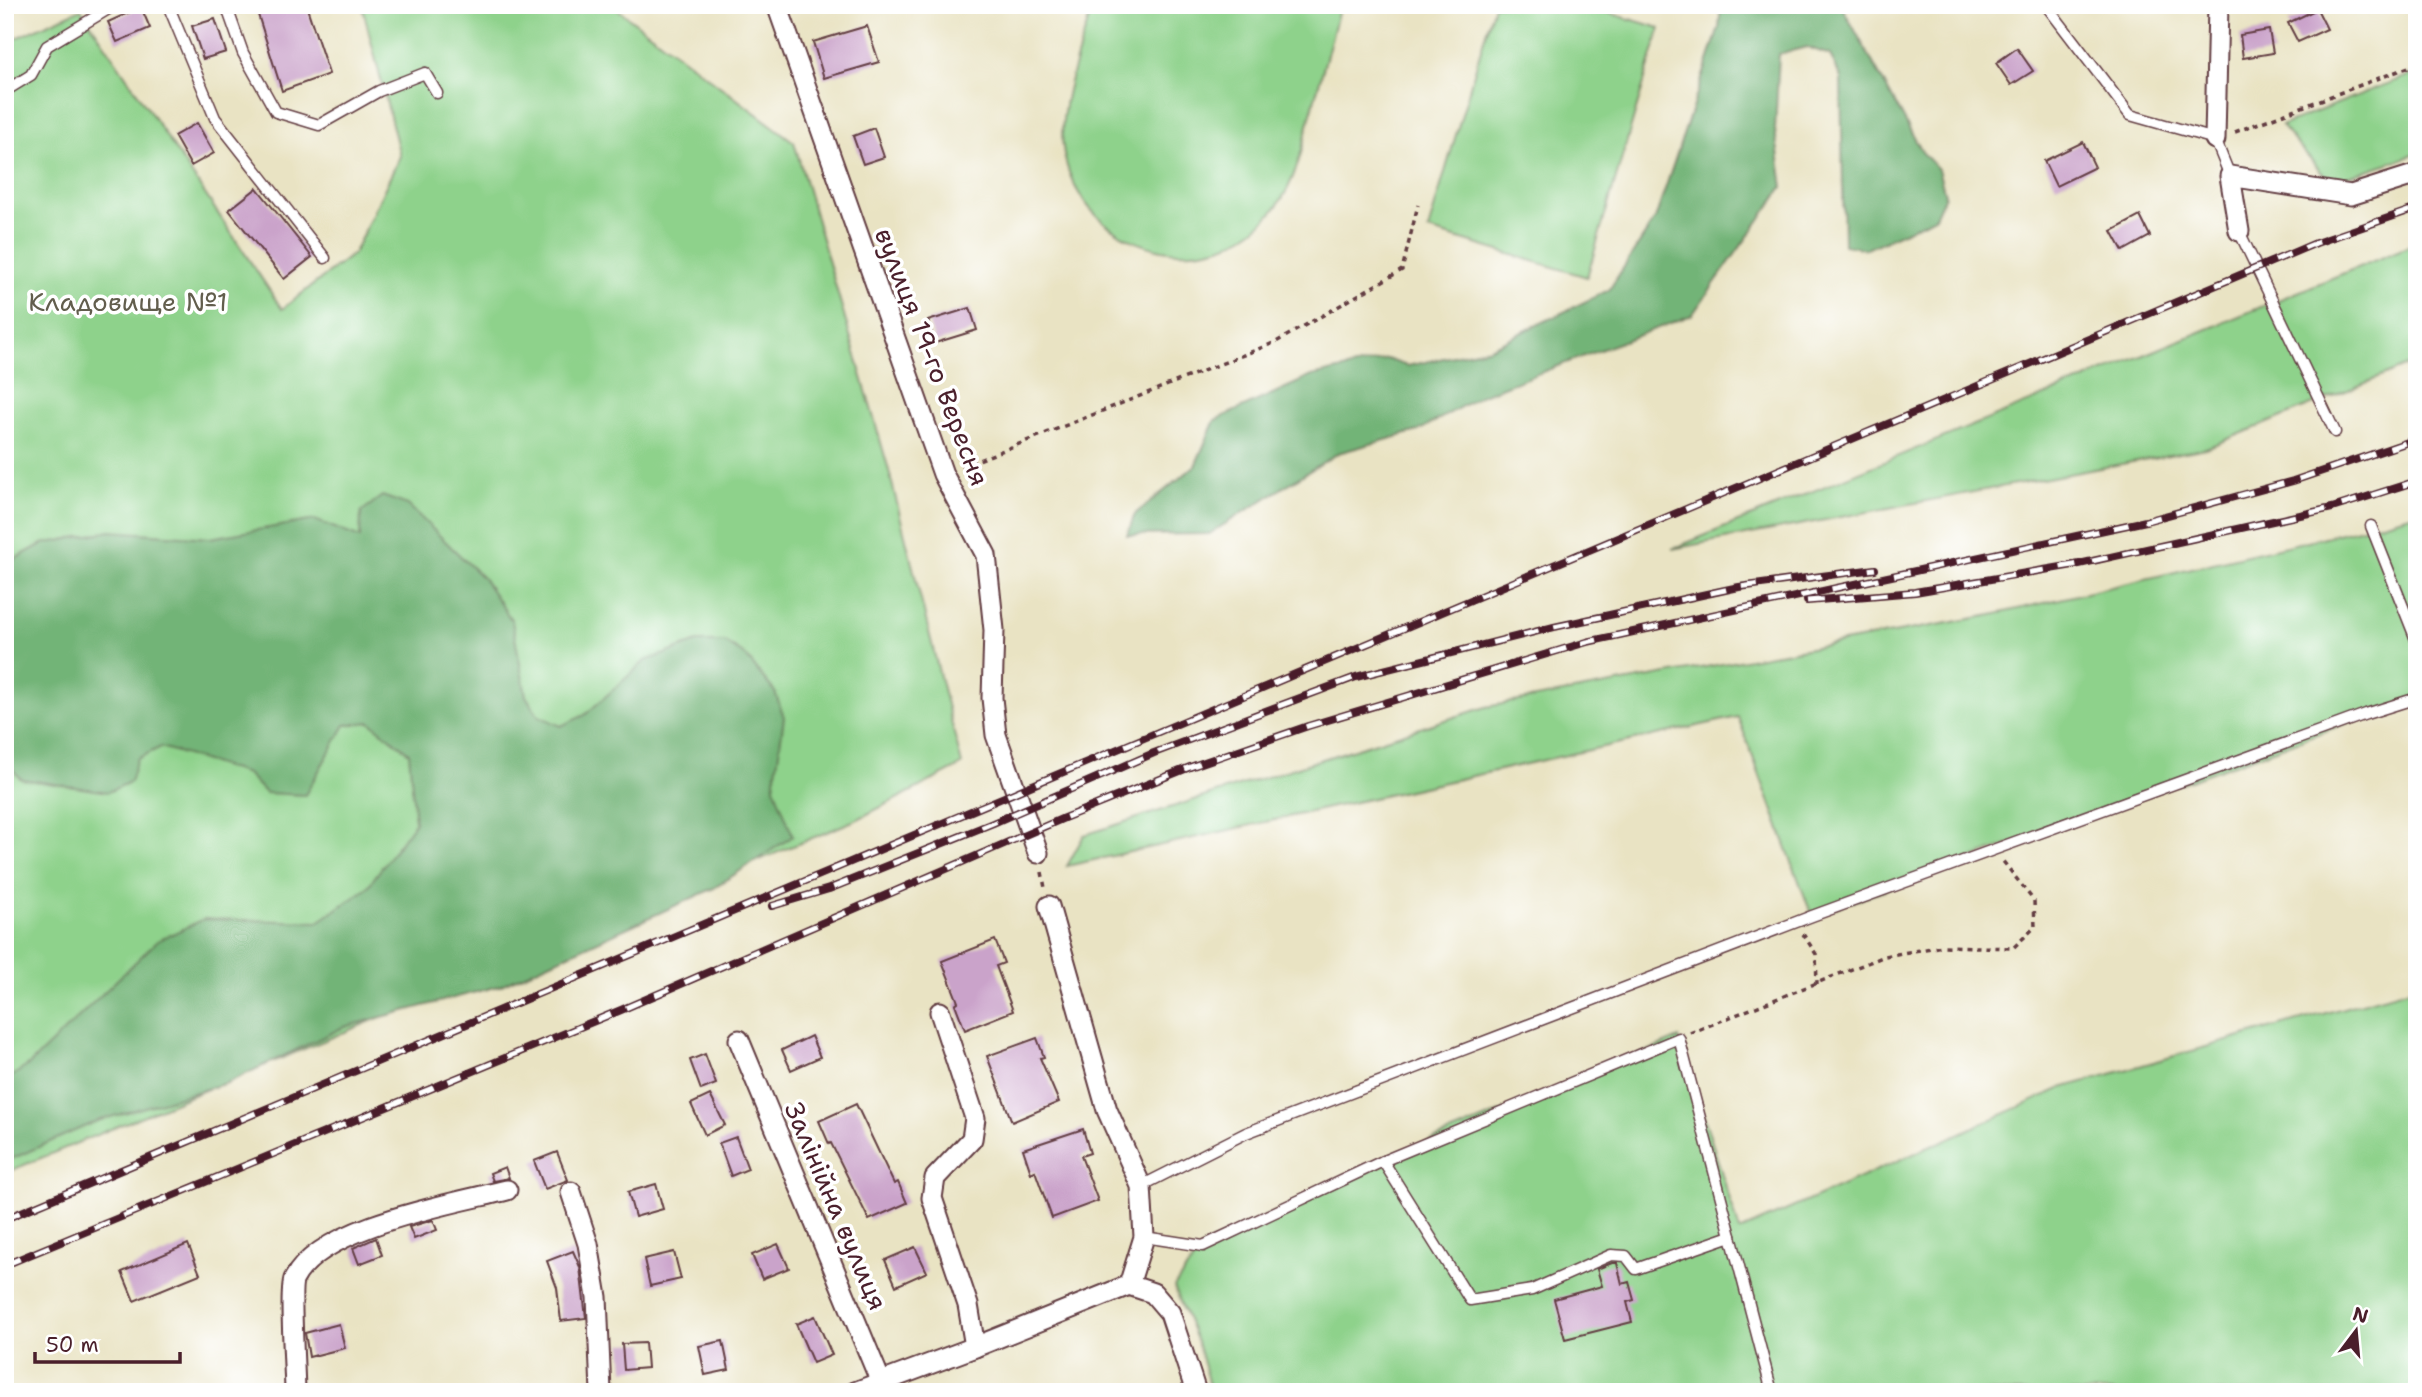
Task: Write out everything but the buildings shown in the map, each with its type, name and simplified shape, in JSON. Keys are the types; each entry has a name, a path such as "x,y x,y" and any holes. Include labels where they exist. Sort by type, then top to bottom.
{"street":[{"name":"вулиця 19-го Вересня","path":"777,5 943,474 986,555 994,630 992,698 996,735 1038,853"},
{"path":"2215,139 2218,5"},
{"path":"2239,231 2230,176 2351,195 2417,174"},
{"path":"1049,906 1107,1110 1141,1185 1144,1237 1129,1285"},
{"path":"940,1012 975,1118 972,1139 935,1178 932,1198 968,1305 975,1348"},
{"name":"Залінійна вулиця","path":"739,1040 883,1387"},
{"path":"295,1392 292,1282 309,1260 362,1228 507,1190"},
{"path":"571,1192 588,1244 597,1297 601,1392"},
{"path":"855,1392 883,1387 1129,1285 1153,1293 1170,1313 1196,1392"}],"lane":[{"path":"5,91 31,75 47,46 115,5"},
{"path":"168,5 215,118 325,258"},
{"path":"226,5 243,53 276,112 319,125 379,91 425,74 437,93"},
{"path":"2046,5 2130,115 2215,139 2230,176"},
{"path":"2239,231 2335,432"},
{"path":"2371,526 2417,642"},
{"path":"1141,1185 1246,1133 1795,922 2353,718 2417,698"},
{"path":"1144,1237 1203,1246 1383,1161 1679,1038 1772,1392"},
{"path":"1383,1161 1470,1300 1532,1290 1611,1255 1626,1256 1636,1269 1731,1236"}],"path":[{"path":"2215,139 2417,64"},
{"path":"943,474 1276,342 1402,270 1418,205"},
{"path":"1679,1038 1885,956 1943,946 2013,948 2035,927 2034,901 1993,850"},
{"path":"1038,853 1049,906"},
{"path":"1795,922 1816,954 1817,984"}],"green space":[{"name":"Кладовище №1","path":"362,5 612,5 794,142 888,467 962,765 858,819 5,1173 5,43 81,9 282,309 354,253 400,156"},
{"path":"1093,5 1340,5 1294,173 1277,206 1251,232 1220,247 1187,252 1154,248 1123,236 1097,216 1076,188 1064,154 1063,119 1071,79"},
{"path":"1494,5 1582,5 1660,28 1587,277 1428,230"},
{"path":"1721,5 1841,5 1922,152 1938,169 1945,195 1935,217 1867,249 1844,245 1841,78 1830,55 1807,47 1779,54 1775,130 1783,187 1692,315 1482,395 1418,431 1338,453 1209,534 1127,535 1135,514 1195,466 1215,420 1312,376 1387,359 1407,366 1490,348 1609,290 1655,219 1719,28"},
{"path":"2417,72 2417,154 2330,182 2281,126"},
{"path":"2417,243 2417,362 2206,448 1672,549"},
{"path":"382,496 408,505 483,578 512,621 526,696 539,716 561,726 585,715 645,661 697,642 725,642 745,655 775,692 784,717 774,787 793,836 714,888 499,986 344,1027 227,1083 97,1121 5,1162 5,1081 30,1064 157,941 204,919 318,922 366,889 415,822 409,753 370,722 345,725 305,795 265,793 247,774 161,747 137,759 130,782 108,792 21,779 6,762 5,755 5,598 11,561 42,544 110,531 210,538 315,520 360,538 361,512"},
{"path":"2417,513 2417,698 1812,916 1738,717 1067,866 1084,835 1486,707 1992,615"},
{"path":"2417,987 2417,1392 1211,1392 1197,1342 1174,1287 1203,1246 1383,1161 1679,1038 1740,1231 2062,1088"}],"railway":[{"path":"5,1219 2316,243 2417,208"},
{"path":"5,1265 621,1010 1064,818 1190,767 1308,726 1587,642 2146,521 2293,481 2417,439"},
{"path":"1807,601 1915,592 2079,564 2332,508 2417,481"},
{"path":"772,906 829,889 993,823 1154,753 1356,677 1554,627 1739,587 1875,569"}]}
